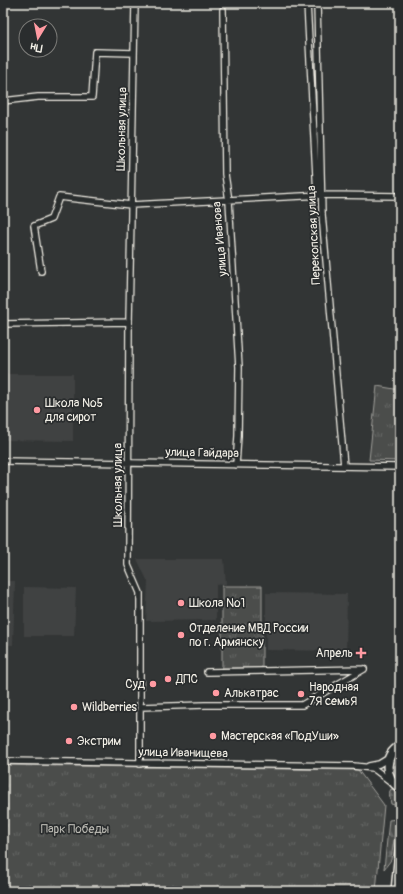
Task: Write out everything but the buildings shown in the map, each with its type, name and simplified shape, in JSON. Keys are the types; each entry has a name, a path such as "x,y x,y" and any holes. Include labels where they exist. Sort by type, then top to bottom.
{"highway":[{"path":"398,787 388,771 389,758 399,746"}],"main road":[{"path":"395,891 400,841"}],"street":[{"name":"Школьная улица","path":"135,3 129,322 130,463 128,565 140,593 140,764"},
{"name":"Перекопская улица","path":"307,3 320,195 344,466"},
{"name":"Перекопская улица","path":"317,3 320,195"},
{"name":"улица Иванова","path":"223,10 225,174 229,201 239,367 236,465"},
{"path":"3,101 38,97 92,97 94,52 134,53"},
{"path":"41,271 34,226 51,219 59,197 131,204 229,201 320,195 400,196"},
{"path":"3,324 129,322"},
{"name":"улица Гайдара","path":"3,461 400,467"},
{"path":"140,707 302,705 364,669 207,672"},
{"name":"улица Иванищева","path":"363,767 379,764 389,758"},
{"name":"улица Иванищева","path":"3,761 363,767 373,768 398,787"}],"shaded area":[{"path":"6,374 73,374 73,441 3,440"},
{"name":"Школа №1","path":"137,559 224,559 226,584 216,585 216,620 146,621 148,582"},
{"path":"3,581 15,581 13,645 3,645"},
{"path":"24,587 76,588 74,636 24,636"},
{"path":"266,593 347,594 346,651 266,650"}],"green space":[{"path":"377,386 400,390 400,461 369,460"},
{"path":"222,586 262,586 262,668 222,668"},
{"path":"400,751 400,784 393,771 392,763"},
{"name":"Парк Победы","path":"3,765 358,770 384,805 376,891 3,891"},
{"path":"391,789 395,790 398,806 391,804 389,793"},
{"path":"397,819 391,860 384,869 389,820"}],"place":[{"name":"Школа №5 для сирот","path":"37,410"},
{"name":"Школа №1","path":"181,603"},
{"name":"Отделение МВД России по г. Армянску","path":"181,635"},
{"name":"Апрель","path":"361,653"},
{"name":"ДПС","path":"168,679"},
{"name":"Суд","path":"153,684"},
{"name":"Алькатрас","path":"216,693"},
{"name":"Народная 7Я семьЯ","path":"301,694"},
{"name":"Wildberries","path":"74,707"},
{"name":"Мастерская «ПодУши»","path":"213,736"},
{"name":"Экстрим","path":"69,741"}]}
